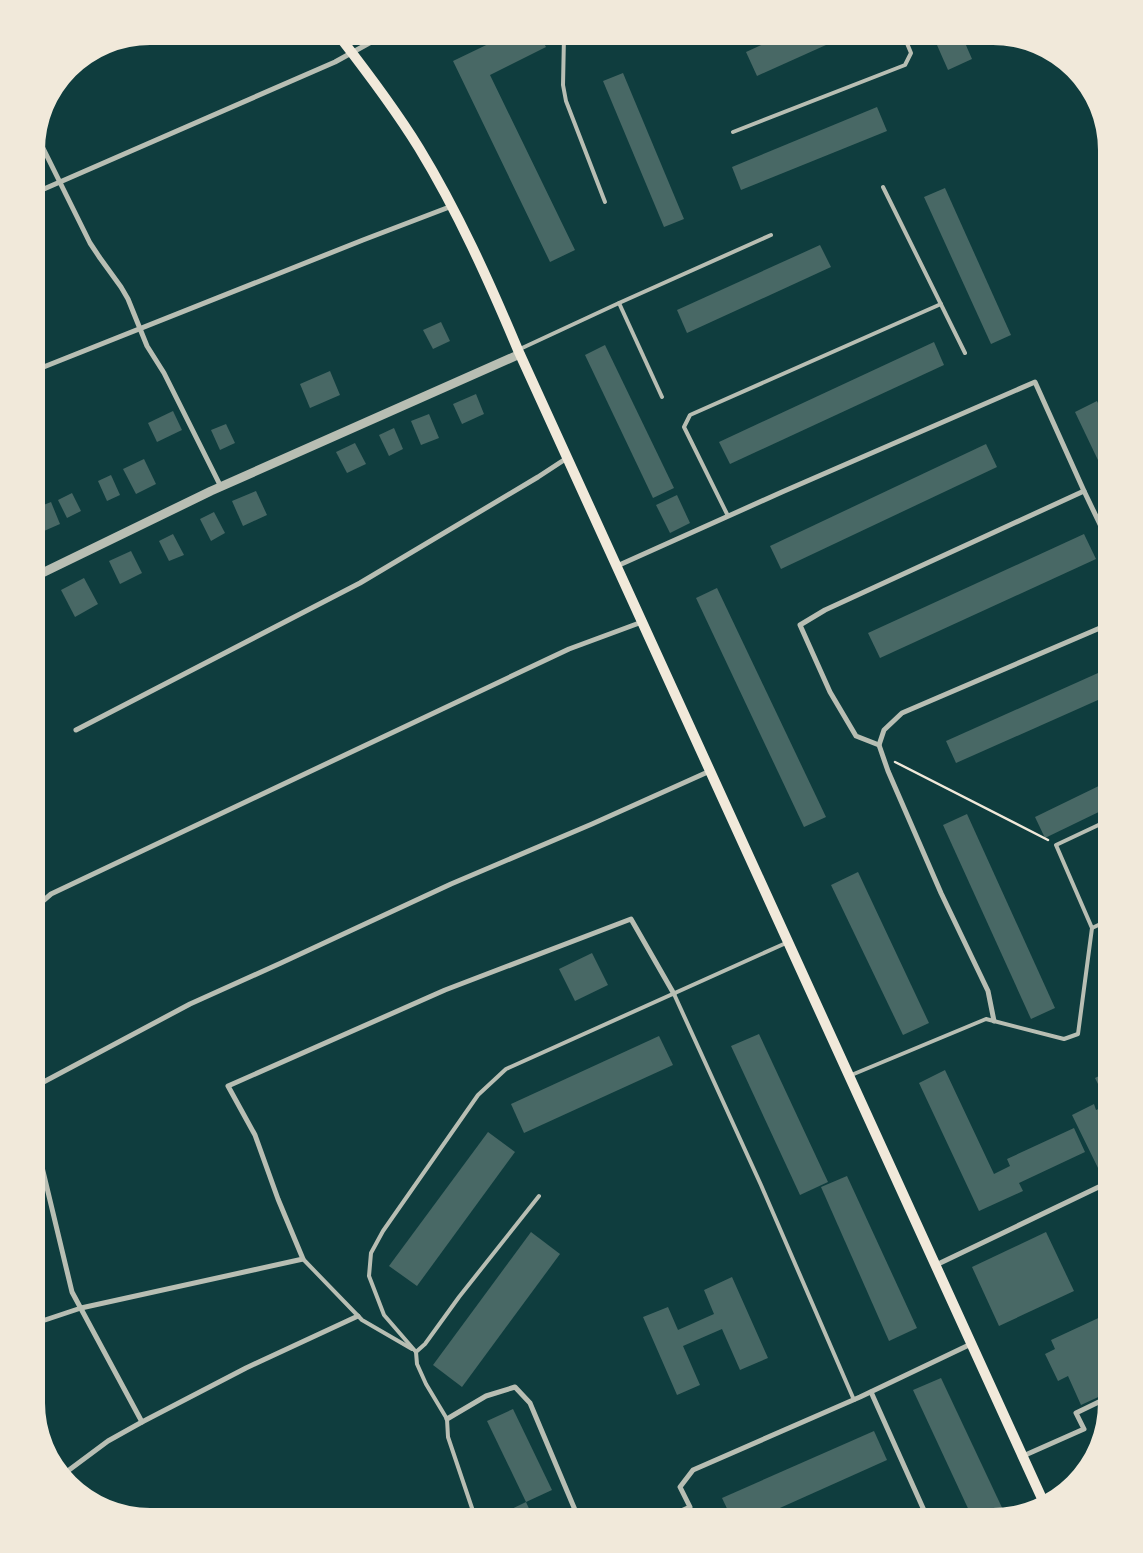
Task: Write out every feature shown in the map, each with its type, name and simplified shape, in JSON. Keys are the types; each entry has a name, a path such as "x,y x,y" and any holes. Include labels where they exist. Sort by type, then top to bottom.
{"main road":[{"path":"346,45 420,148 452,206 493,291 567,458 1041,1496"}],"street":[{"path":"45,188 353,54 368,45"},
{"path":"45,152 90,243 128,299 147,346 164,373 221,487"},
{"path":"45,366 452,206"},
{"path":"45,572 221,487 519,352"},
{"path":"617,566 1035,382 1098,521"},
{"path":"76,730 360,583 567,458"},
{"path":"878,745 856,736 830,692 800,625 825,610 1084,492"},
{"path":"45,899 51,894 569,649 642,622"},
{"path":"994,1021 988,991 941,893 878,745 884,730 902,713 1098,629"},
{"path":"45,1081 190,1004 451,884 710,771"},
{"path":"45,1320 81,1308 303,1259 278,1199 255,1134 228,1086 445,990 631,919 674,994"},
{"path":"45,1180 72,1292 142,1422"},
{"path":"936,1265 1098,1187"},
{"path":"69,1470 108,1441 142,1422 246,1368 358,1316"},
{"path":"688,1508 690,1507 680,1487 692,1470 854,1400 971,1344"},
{"path":"447,1419 486,1396 515,1387 530,1403 574,1508"},
{"path":"871,1392 923,1508"},
{"path":"1023,1456 1084,1429 1076,1413 1098,1402"}],"lane":[{"path":"564,45 563,84 566,101 605,202"},
{"path":"733,132 905,66 911,53 908,45"},
{"path":"883,187 964,353"},
{"path":"519,352 619,303 771,235"},
{"path":"619,303 662,397"},
{"path":"728,516 684,428 690,415 941,304"},
{"path":"849,1076 986,1019 1064,1039 1078,1034 1092,928 1056,844 1098,825"},
{"path":"1092,928 1098,925"},
{"path":"472,1508 448,1437 447,1419 426,1384 417,1364 416,1352 384,1315 369,1276 371,1253 383,1231 478,1095 506,1069 788,942"},
{"path":"674,994 765,1194 854,1400"},
{"path":"416,1352 426,1344 459,1297 539,1196"},
{"path":"303,1259 362,1320 416,1352"}],"path":[{"path":"883,758 1056,844"}],"building":[{"path":"486,45 545,45 546,47 490,75 575,250 550,262 453,61"},
{"path":"761,45 826,45 757,76 746,52"},
{"path":"937,45 966,45 972,59 948,70"},
{"path":"623,73 684,219 664,227 603,81"},
{"path":"877,107 887,131 741,190 732,167"},
{"path":"945,188 1011,335 991,344 924,197"},
{"path":"820,245 831,267 687,333 677,310"},
{"path":"441,322 450,341 433,349 423,330"},
{"path":"934,342 944,365 730,464 719,442"},
{"path":"605,345 674,488 653,498 585,355"},
{"path":"330,371 340,395 310,408 300,384"},
{"path":"476,394 484,414 462,424 453,404"},
{"path":"1097,401 1098,460 1075,412"},
{"path":"173,411 182,430 157,442 148,423"},
{"path":"429,414 439,438 421,445 411,421"},
{"path":"226,424 235,443 220,450 211,430"},
{"path":"394,428 403,449 389,456 379,435"},
{"path":"355,443 366,464 347,473 336,452"},
{"path":"986,444 997,467 781,569 770,546"},
{"path":"144,459 156,484 136,494 123,469"},
{"path":"111,475 120,495 107,501 98,481"},
{"path":"256,491 267,515 243,526 232,501"},
{"path":"72,493 81,511 67,518 58,500"},
{"path":"677,495 690,523 670,533 656,505"},
{"path":"51,502 60,524 45,531 45,504"},
{"path":"214,512 225,533 211,541 200,519"},
{"path":"173,534 184,555 169,561 159,541"},
{"path":"1084,534 1096,559 880,658 868,633"},
{"path":"131,551 142,573 120,584 109,561"},
{"path":"84,578 98,604 75,617 61,590"},
{"path":"717,588 826,817 804,827 696,598"},
{"path":"1098,673 1098,700 956,763 946,741"},
{"path":"1098,786 1098,812 1045,838 1035,817"},
{"path":"967,814 1055,1008 1031,1019 943,825"},
{"path":"858,872 929,1023 903,1035 831,885"},
{"path":"592,953 608,985 575,1001 559,969"},
{"path":"759,1034 828,1182 800,1195 731,1046"},
{"path":"659,1036 673,1065 524,1133 511,1104"},
{"path":"945,1070 994,1174 1010,1166 1007,1159 1074,1128 1085,1152 1019,1183 1023,1191 979,1211 919,1083"},
{"path":"1094,1104 1096,1110 1098,1109 1098,1168 1072,1115"},
{"path":"488,1132 515,1152 417,1286 389,1266"},
{"path":"847,1176 917,1328 889,1341 821,1187"},
{"path":"531,1232 560,1254 462,1387 433,1365"},
{"path":"1046,1232 1074,1291 999,1326 972,1267"},
{"path":"732,1277 768,1358 740,1370 722,1329 683,1346 700,1385 677,1395 643,1317 668,1307 678,1330 714,1314 704,1290"},
{"path":"1098,1318 1098,1397 1081,1405 1068,1376 1058,1381 1045,1354 1055,1349 1051,1340"},
{"path":"941,1378 1002,1507 968,1508 913,1390"},
{"path":"513,1409 552,1490 526,1502 487,1421"},
{"path":"874,1431 887,1460 780,1508 727,1508 722,1498"},
{"path":"526,1502 529,1508 514,1508"}]}
